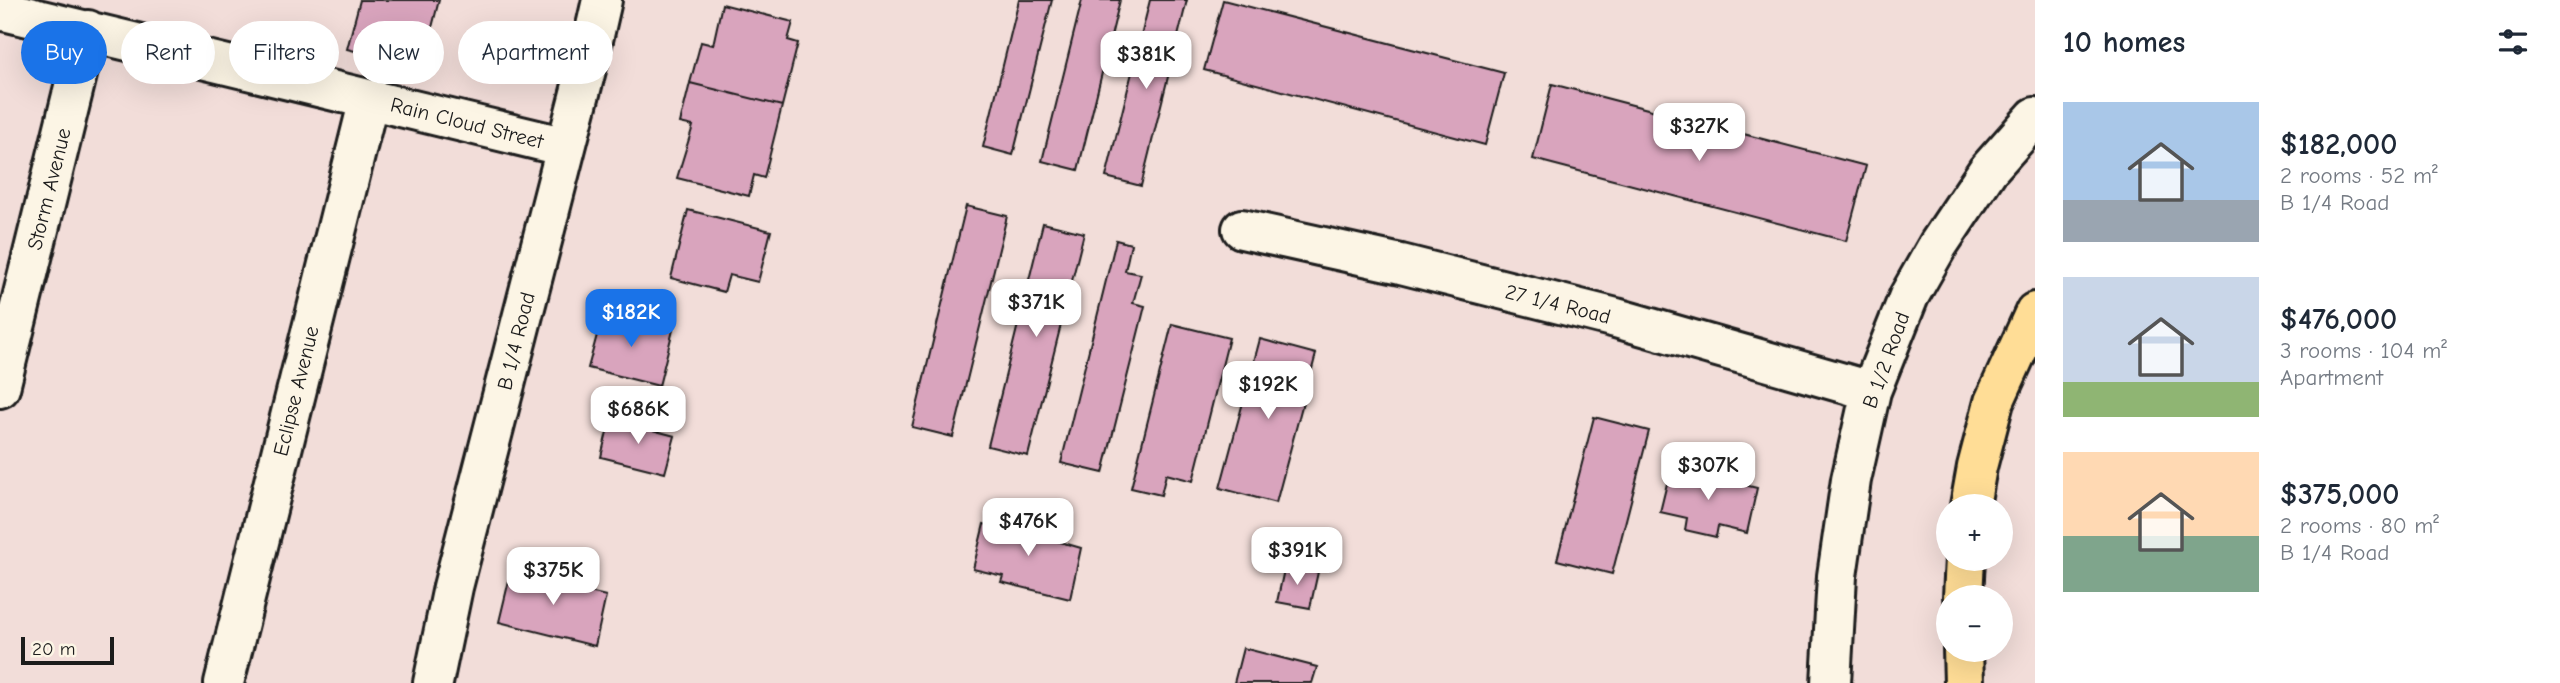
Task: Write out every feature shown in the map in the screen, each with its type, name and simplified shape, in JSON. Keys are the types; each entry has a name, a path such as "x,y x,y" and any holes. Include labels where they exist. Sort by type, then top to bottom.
{"highway":[{"path":"1972,494 1994,402 2035,312"},
{"path":"1963,662 1964,683"}],"street":[{"name":"B 1/4 Road","path":"433,683 453,586 602,0"},
{"name":"Rain Cloud Street","path":"0,10 48,21"},
{"name":"Rain Cloud Street","path":"107,35 566,147"},
{"name":"Storm Avenue","path":"0,388 75,84"},
{"name":"Eclipse Avenue","path":"224,683 369,99"},
{"name":"B 1/2 Road","path":"1831,683 1838,576 1851,480 1871,391 1909,296 1938,245 1988,170 2035,117"},
{"name":"27 1/4 Road","path":"1242,229 1401,264 1616,318 1871,391"}],"building":[{"path":"360,0 439,0 434,21 354,21"},
{"path":"1019,0 1052,0 1013,155 983,147"},
{"path":"1082,0 1120,0 1078,170 1042,161"},
{"path":"1150,0 1187,0 1141,186 1106,177"},
{"path":"1223,0 1504,73 1485,145 1204,70"},
{"path":"722,4 793,22 788,40 798,43 782,106 690,83 701,42 713,45"},
{"path":"353,26 353,50 347,49"},
{"path":"690,83 782,106 764,178 754,175 749,196 677,178 693,126 680,123"},
{"path":"1552,84 1866,166 1846,241 1533,159"},
{"path":"966,206 1007,216 953,437 912,427"},
{"path":"688,210 771,231 758,282 729,275 724,292 671,278"},
{"path":"1043,223 1084,233 1028,456 988,446"},
{"path":"1116,240 1131,244 1125,271 1141,274 1133,303 1145,306 1103,473 1061,463"},
{"path":"603,313 673,330 659,386 588,368"},
{"path":"1172,324 1229,338 1193,481 1166,474 1161,495 1131,488"},
{"path":"1260,339 1316,354 1276,503 1220,488"},
{"path":"1594,417 1649,431 1612,574 1557,560"},
{"path":"610,419 675,436 665,473 601,457"},
{"path":"1671,467 1757,488 1747,533 1718,526 1716,537 1685,530 1687,518 1660,512"},
{"path":"1014,514 1036,520 1033,534 1081,548 1070,599 1001,582 1003,576 973,569 984,524 1010,530"},
{"path":"1285,565 1318,572 1310,608 1277,602"},
{"path":"531,569 579,581 577,589 606,596 595,646 499,622 511,572 529,577"},
{"path":"1243,648 1317,667 1312,683 1234,683"}]}
